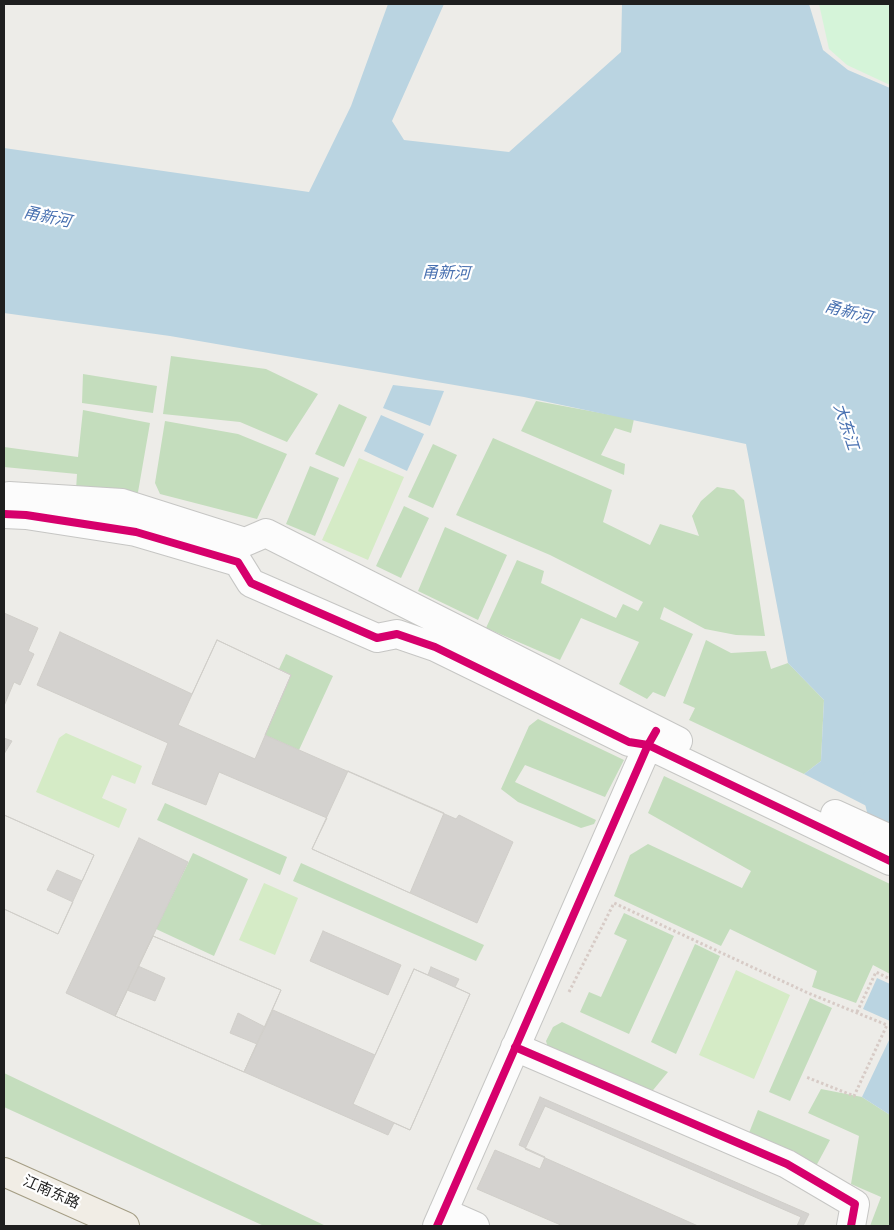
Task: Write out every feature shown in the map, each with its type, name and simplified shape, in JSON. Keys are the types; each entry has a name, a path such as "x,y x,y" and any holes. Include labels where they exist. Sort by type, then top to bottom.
{"main road":[{"name":"江南东路","path":"4,1172 125,1226"}],"street":[{"path":"4,496 122,503 245,542 266,533 890,861"},
{"path":"4,514 26,515 136,532 238,562 250,583 377,638 397,634 435,647 629,742 657,740 890,839"},
{"path":"451,1221 520,1050 657,740"},
{"path":"520,1050 787,1164 855,1204 851,1226"}],"path":[{"path":"566,998 614,903 808,992 888,1025 854,1096 806,1078"},
{"path":"857,1012 876,972 890,979"}],"green space":[{"path":"819,4 890,4 890,85 847,65 829,49"},
{"path":"171,356 266,369 318,394 287,442 240,422 163,414"},
{"path":"83,374 157,386 153,413 82,403"},
{"path":"536,401 634,419 631,433 615,428 601,455 625,464 624,475 521,431"},
{"path":"339,404 367,417 344,467 315,454"},
{"path":"83,410 150,423 137,498 76,490 77,474 4,467 4,447 78,457"},
{"path":"165,421 238,434 287,454 257,519 160,494 155,483"},
{"path":"493,438 612,490 603,522 650,545 660,524 699,536 692,516 701,501 717,487 734,490 744,500 765,636 736,635 705,629 664,607 660,619 693,634 665,697 653,692 647,699 619,684 639,642 581,618 560,660 486,628 517,560 544,571 541,583 616,618 623,604 638,611 643,602 550,555 456,515"},
{"path":"433,444 457,455 433,508 408,497"},
{"path":"359,458 404,477 368,560 322,540"},
{"path":"310,466 339,478 315,536 286,524"},
{"path":"404,506 429,518 401,578 376,566"},
{"path":"445,527 507,555 478,620 418,591"},
{"path":"706,640 731,653 766,651 771,669 788,663 824,700 821,761 804,774 689,720 695,708 683,703"},
{"path":"286,654 333,676 299,750 265,735 291,675 279,669"},
{"path":"538,719 624,760 605,797 525,765 515,782 596,820 594,824 581,828 518,802 501,789 529,726"},
{"path":"66,733 142,766 135,784 112,775 102,798 127,809 119,828 36,792 59,738"},
{"path":"664,776 890,884 890,974 873,965 856,1003 812,987 817,971 730,929 721,946 614,896 630,855 648,844 742,888 751,871 648,813"},
{"path":"165,803 287,857 280,875 157,820"},
{"path":"193,853 248,879 214,956 156,929"},
{"path":"301,863 484,945 476,961 293,881"},
{"path":"264,883 298,898 275,955 239,940"},
{"path":"624,913 674,936 629,1034 580,1012 589,992 601,997 627,940 614,934"},
{"path":"695,944 720,956 676,1054 651,1042"},
{"path":"736,970 790,995 754,1079 699,1055"},
{"path":"810,998 832,1008 790,1101 769,1092"},
{"path":"562,1022 668,1072 649,1095 549,1051 546,1041 553,1027"},
{"path":"4,1073 326,1226 264,1226 4,1107"},
{"path":"821,1089 862,1097 890,1115 890,1226 870,1226 881,1197 851,1184 859,1136 808,1113"},
{"path":"758,1110 830,1140 815,1168 747,1138"}],"water":[{"name":"甬新河","path":"388,4 444,4 392,121 404,140 509,152 621,52 622,4 809,4 823,50 848,70 890,88 890,818 804,774 821,761 824,700 788,663 746,444 524,397 170,336 4,313 4,148 309,192 351,106"},
{"path":"393,385 444,391 430,426 383,408"},
{"path":"381,415 424,434 407,471 364,451"},
{"path":"877,978 890,984 890,1021 863,1009"},
{"path":"890,1038 890,1115 862,1097"}],"building":[{"path":"4,613 38,628 28,651 34,654 20,685 14,682 4,706"},
{"path":"60,632 192,694 217,640 291,675 265,735 456,819 459,815 513,842 477,923 312,849 327,818 219,772 206,805 152,784 168,743 37,685"},
{"path":"217,640 291,675 255,759 178,725"},
{"path":"4,738 12,741 4,754"},
{"path":"348,771 444,813 410,893 312,849"},
{"path":"4,815 94,855 58,934 4,909"},
{"path":"4,815 94,855 82,881 57,870 47,890 73,902 58,934 4,909"},
{"path":"139,838 188,862 115,1016 66,993"},
{"path":"323,931 401,965 388,995 310,961"},
{"path":"153,936 281,990 244,1072 115,1016"},
{"path":"153,936 281,990 265,1027 238,1013 230,1033 257,1044 244,1072 115,1016 127,990 155,1001 165,978 138,966"},
{"path":"431,967 459,979 455,987 470,994 410,1130 394,1123 388,1135 244,1072 273,1010 375,1055 414,969 428,975"},
{"path":"414,969 470,994 410,1130 353,1104"},
{"path":"540,1097 809,1214 803,1226 563,1226 477,1189 495,1150 540,1169 545,1157 519,1145"},
{"path":"545,1106 801,1217 797,1226 698,1226 525,1149"}],"waterway":[{"name":"大东江","path":"871,782 887,848"}],"cycle path":[{"path":"4,514 26,515 136,532 238,562 251,583 377,638 397,634 435,647 629,742 648,745 890,861"},
{"path":"437,1226 648,745 656,731"},
{"path":"515,1047 787,1164 855,1204 851,1226"}]}
